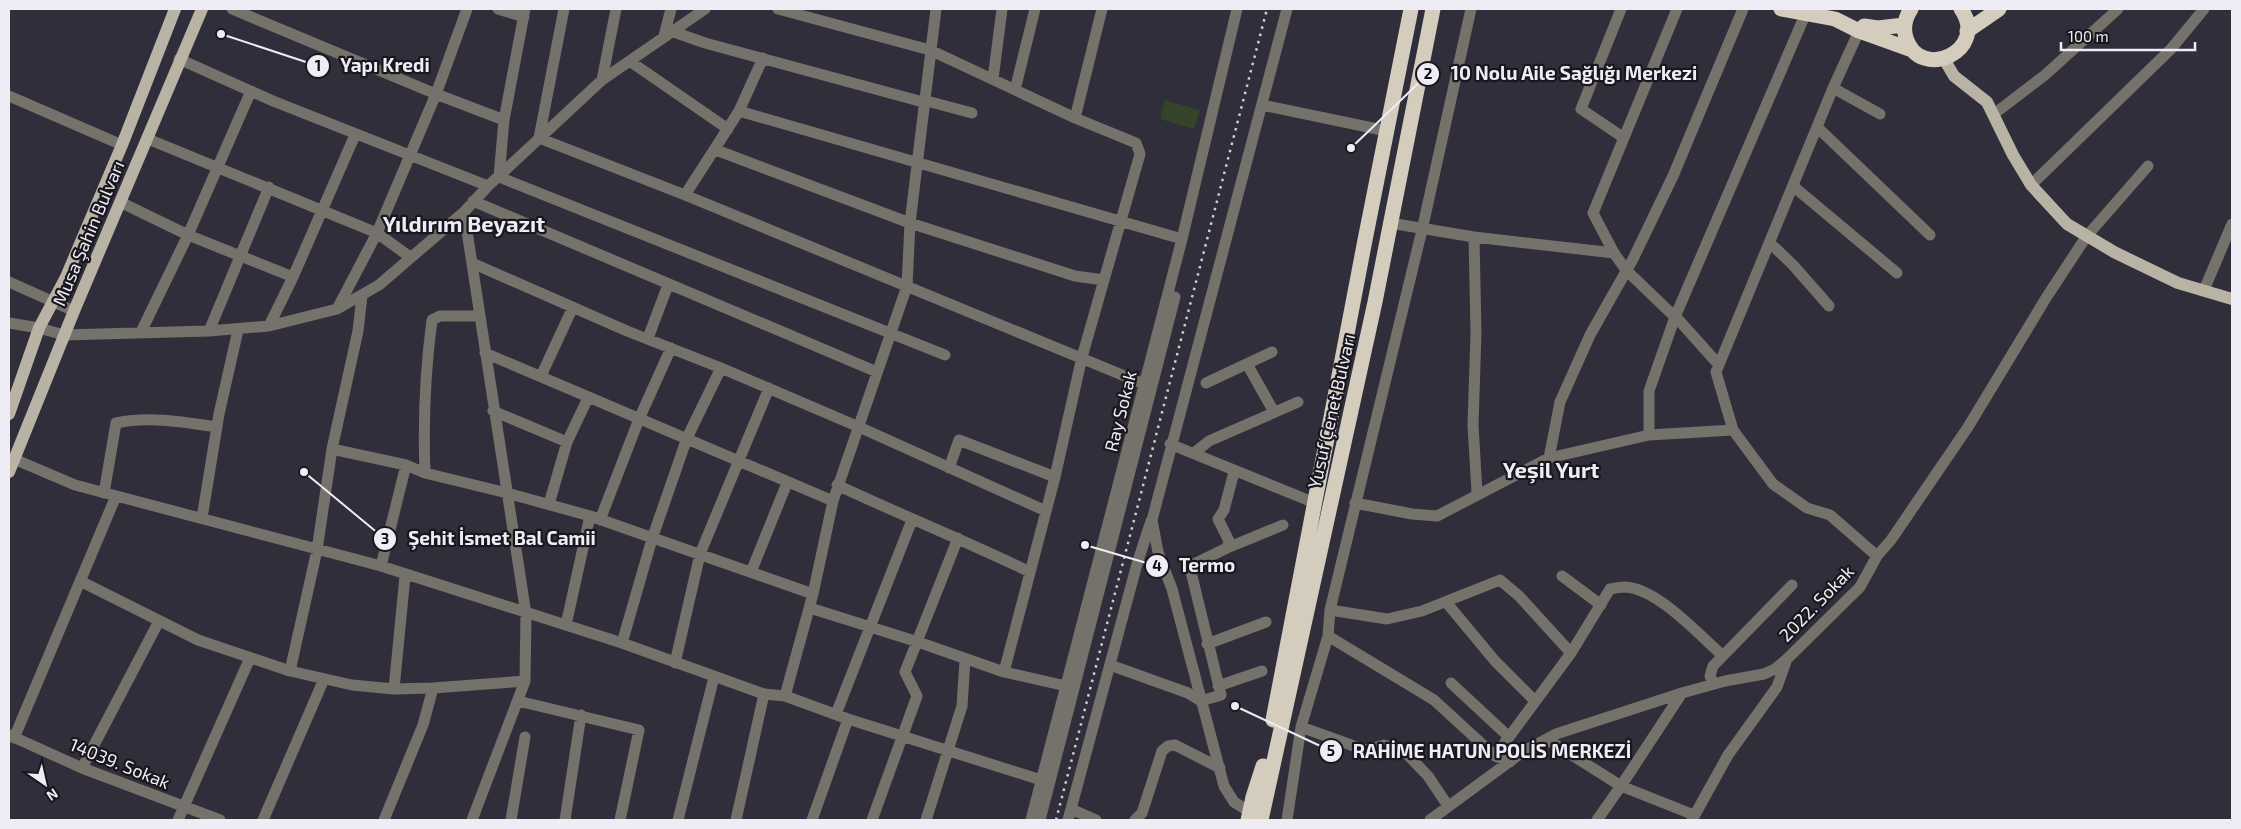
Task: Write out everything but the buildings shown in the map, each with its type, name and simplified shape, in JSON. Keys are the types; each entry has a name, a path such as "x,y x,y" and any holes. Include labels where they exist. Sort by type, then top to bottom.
{"highway":[{"name":"Yusuf Çenet Bulvarı","path":"1255,818 1411,9"},
{"name":"Yusuf Çenet Bulvarı","path":"1255,818 1311,601 1331,496 1375,302 1433,9"},
{"path":"1781,9 1805,15 1831,12 1863,26 1878,28 1904,24"},
{"path":"1911,9 1904,24 1907,42 1912,50"},
{"path":"1961,9 1967,22 1968,31"},
{"path":"1831,12 1860,32 1912,50 1927,59 1944,59 1960,48 1968,31 1999,9"}],"main road":[{"path":"122,145 131,111 168,21 167,9"},
{"name":"Musa Şahin Bulvarı","path":"9,414 39,328 55,301 122,145 175,9"},
{"name":"Musa Şahin Bulvarı","path":"9,472 74,311 202,9"},
{"path":"1944,59 1954,76 1987,102 2031,185 2066,224 2086,237 2178,283 2232,299"}],"street":[{"path":"232,9 436,94 504,120"},
{"path":"336,309 377,233 436,94 467,9"},
{"path":"498,9 526,12"},
{"path":"539,138 564,9"},
{"path":"602,80 616,9"},
{"path":"667,34 671,9"},
{"path":"9,323 39,328 64,335 238,330 269,326 336,309 362,296 464,212 488,186 602,80 631,62 667,34 705,9"},
{"path":"778,9 930,50 1075,118 1136,142 1140,148 1122,222 1082,357 1055,477 1004,672"},
{"path":"785,696 810,608 837,485 859,427 907,286 910,223 923,101 936,9"},
{"path":"993,80 1002,9"},
{"path":"1015,90 1035,9"},
{"path":"1075,118 1102,9"},
{"name":"Ray Sokak","path":"1031,820 1182,239 1237,9"},
{"path":"1040,820 1154,384 1244,9"},
{"path":"1096,820 1069,815 1152,520 1170,444 1286,9"},
{"path":"1288,820 1301,727 1328,636 1330,610 1422,230 1471,9"},
{"path":"1621,9 1581,109 1624,138"},
{"path":"1677,9 1593,213 1614,253 1626,270 1675,317 1719,365"},
{"path":"1549,458 1560,402 1590,335 1626,270 1672,176 1743,9"},
{"path":"1994,114 2045,75 2118,9"},
{"path":"2031,185 2171,49 2204,9"},
{"path":"500,175 504,120 526,12"},
{"path":"500,175 526,12"},
{"path":"1649,435 1649,391 1675,317 1805,15"},
{"path":"1860,32 1833,88 1716,372 1733,430 1773,484 1807,508 1830,516 1877,556"},
{"path":"667,34 972,113"},
{"path":"685,195 739,112 763,58"},
{"path":"180,60 356,135 488,186"},
{"path":"631,62 728,129"},
{"path":"1833,88 1880,114"},
{"path":"141,332 188,235 216,166 251,91"},
{"path":"9,96 122,145"},
{"path":"1262,104 1387,131"},
{"path":"739,112 917,161 1182,239"},
{"path":"1817,128 1930,235"},
{"path":"269,326 294,278 356,135"},
{"path":"539,138 685,195 1144,384"},
{"path":"148,139 269,187 323,212 377,233 410,257"},
{"path":"716,150 910,223 1075,276 1104,280"},
{"name":"2022. Sokak","path":"1430,820 1533,745 1548,740 1556,734 1682,693 1714,684 1764,674 1774,669 1786,659 1860,586 1877,556 1968,426 2046,298 2086,237 2148,166"},
{"path":"500,175 891,335 945,355"},
{"path":"1794,186 1897,273"},
{"path":"209,331 269,187"},
{"path":"120,202 188,235 240,254 294,278"},
{"path":"473,202 877,372"},
{"path":"464,212 493,411 526,614 525,682 472,820"},
{"path":"1390,223 1422,230 1474,237 1614,253"},
{"path":"2204,290 2232,224"},
{"path":"1474,237 1476,333 1473,425 1477,493"},
{"path":"1770,243 1793,265 1829,306"},
{"path":"472,263 769,388 1046,511"},
{"path":"9,282 74,311"},
{"path":"648,338 668,285"},
{"path":"290,671 317,550 332,449 358,331 362,296"},
{"path":"541,376 573,307"},
{"path":"425,473 423,413 426,366 432,320 440,316 480,316"},
{"path":"202,518 217,427 238,330"},
{"path":"566,625 595,518 671,348"},
{"path":"1206,383 1272,352"},
{"path":"485,353 833,501"},
{"path":"1247,364 1274,412"},
{"path":"622,643 652,539 687,438 721,368"},
{"path":"675,663 700,554 769,388"},
{"path":"548,504 567,442 588,398"},
{"path":"1194,453 1209,440 1298,402"},
{"path":"493,411 567,442"},
{"path":"104,493 116,423 135,419 176,421 217,427"},
{"path":"1355,503 1412,514 1437,516 1464,503 1477,493 1549,458 1649,435 1733,430"},
{"path":"949,468 959,440 1055,477"},
{"path":"1170,444 1234,472 1315,503"},
{"path":"332,449 406,465 425,473 507,493 595,518 813,594"},
{"path":"14,460 75,485 381,566 405,576 622,643 764,694 785,696 848,719 902,734 1041,780"},
{"path":"381,566 406,465"},
{"path":"1227,548 1229,541 1218,519 1224,510 1234,472"},
{"path":"751,572 788,483"},
{"path":"837,485 1030,572"},
{"path":"11,737 116,496"},
{"path":"836,714 912,520"},
{"path":"1152,520 1158,552 1172,589 1220,768 1230,796 1255,818"},
{"path":"1110,665 1188,693 1201,701 1221,695 1191,572 1192,565 1283,525"},
{"path":"872,820 917,696 905,672 958,538"},
{"path":"394,689 405,576"},
{"path":"1562,576 1601,605"},
{"path":"1330,610 1387,618 1422,611 1500,580 1519,596 1571,653"},
{"path":"80,581 198,640 290,671 352,686 394,689 525,682"},
{"path":"1714,684 1710,676 1713,666 1792,585"},
{"path":"1495,756 1534,700 1571,653 1610,589 1626,587 1644,593 1677,612 1722,655"},
{"path":"1446,602 1495,661 1534,700"},
{"path":"810,608 918,642 965,660 1004,672 1066,686"},
{"path":"82,768 159,621"},
{"path":"1208,644 1266,622"},
{"path":"1328,636 1434,700 1495,756 1510,762"},
{"path":"178,820 182,807 250,658"},
{"path":"1548,740 1621,786 1693,818 1728,755 1777,687 1786,659"},
{"path":"926,820 946,750 962,706 965,660"},
{"path":"1218,686 1262,671"},
{"path":"678,820 714,677"},
{"path":"263,820 324,679"},
{"path":"1452,682 1509,736"},
{"path":"384,820 423,725 433,688"},
{"path":"1597,820 1682,693"},
{"path":"736,820 764,694"},
{"path":"518,701 639,730 620,820"},
{"path":"565,820 581,715"},
{"path":"812,820 848,719"},
{"path":"1301,727 1365,750 1384,745 1404,751 1428,776 1448,806"},
{"name":"14039. Sokak","path":"11,737 82,768 220,820"},
{"path":"511,820 526,737"},
{"path":"1142,818 1162,751 1168,746 1174,745 1220,768"}],"green space":[{"path":"1165,100 1200,110 1194,129 1160,119"}],"railway":[{"path":"1056,820 1267,9"}],"place":[{"name":"Yapı Kredi","path":"221,34"},
{"name":"10 Nolu Aile Sağlığı Merkezi","path":"1351,148"},
{"name":"Şehit İsmet Bal Camii","path":"304,472"},
{"name":"Termo","path":"1085,545"},
{"name":"RAHİME HATUN POLİS MERKEZİ","path":"1235,706"}],"district":[{"name":"Yıldırım Beyazıt","path":"464,223"},
{"name":"Yeşil Yurt","path":"1551,469"}]}
